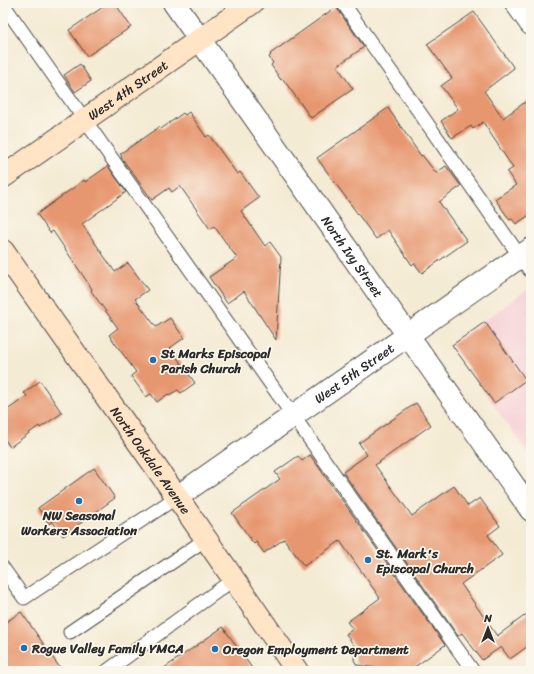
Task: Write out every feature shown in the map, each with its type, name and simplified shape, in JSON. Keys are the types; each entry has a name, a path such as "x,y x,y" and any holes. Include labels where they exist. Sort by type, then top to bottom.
{"street":[{"name":"North Ivy Street","path":"174,3 531,510"},
{"name":"West 4th Street","path":"3,178 252,3"},
{"path":"516,3 531,24"},
{"name":"West 5th Street","path":"177,497 408,336 527,259"},
{"name":"North Oakdale Avenue","path":"6,260 177,497 297,671"}],"lane":[{"path":"343,3 527,259"},
{"path":"3,4 473,671"},
{"path":"5,574 24,598 177,497"},
{"path":"70,632 206,539"},
{"path":"107,671 234,579"}],"shaded area":[{"path":"531,287 531,458 451,344"}],"building":[{"path":"109,3 115,3 131,27 87,56 69,30"},
{"path":"336,7 364,47 337,66 353,89 311,118 283,79 281,80 271,65 273,63 269,57 271,55 270,54"},
{"path":"474,12 514,68 484,91 503,118 531,98 531,214 516,224 512,219 510,220 495,199 516,185 507,172 513,168 483,122 473,129 471,126 452,138 441,121 458,109 441,86 452,78 427,44"},
{"path":"80,64 91,81 75,92 64,75"},
{"path":"388,108 421,156 422,155 436,173 446,166 461,186 439,202 467,241 422,273 414,263 412,265 388,230 376,239 317,158"},
{"path":"189,112 206,137 209,135 237,174 240,172 259,198 241,211 265,246 270,242 281,257 276,340 244,291 227,303 209,277 237,258 214,226 210,229 180,186 172,192 169,188 152,200 121,157 122,156 120,154 159,127 161,129 183,113 185,115"},
{"path":"108,166 126,192 82,224 115,272 128,263 148,290 135,299 156,327 170,318 184,338 170,348 195,383 181,393 178,390 169,395 168,394 157,402 151,394 146,397 131,376 136,372 109,335 118,328 91,291 92,289 53,231 50,233 37,214 84,180 85,182"},
{"path":"485,322 526,380 494,403 452,345"},
{"path":"40,381 62,413 40,428 39,426 10,447 3,437 3,413 27,396 24,393"},
{"path":"416,403 431,425 375,465 412,516 454,486 468,506 480,498 500,526 488,535 502,555 461,584 497,636 531,611 531,644 510,659 501,647 482,660 462,633 458,636 343,472 367,455 359,443"},
{"name":"St. Mark's Episcopal Church","path":"310,455 445,645 409,671 382,671 381,669 357,665 354,660 355,647 346,634 353,629 347,622 380,598 340,541 304,566 284,539 264,553 256,542 254,544 232,513 280,479 275,472 298,456 302,461"},
{"name":"NW Seasonal Workers Association","path":"94,468 115,498 63,536 52,521 49,524 38,508"},
{"name":"Rogue Valley Family YMCA","path":"21,612 62,671 3,671 3,624"},
{"name":"Oregon Employment Department","path":"223,627 254,671 160,671"}],"place":[{"name":"St Marks Episcopal Parish Church","path":"153,360"},
{"name":"NW Seasonal Workers Association","path":"79,501"},
{"name":"St. Mark's Episcopal Church","path":"368,560"},
{"name":"Rogue Valley Family YMCA","path":"24,648"},
{"name":"Oregon Employment Department","path":"215,649"}]}
